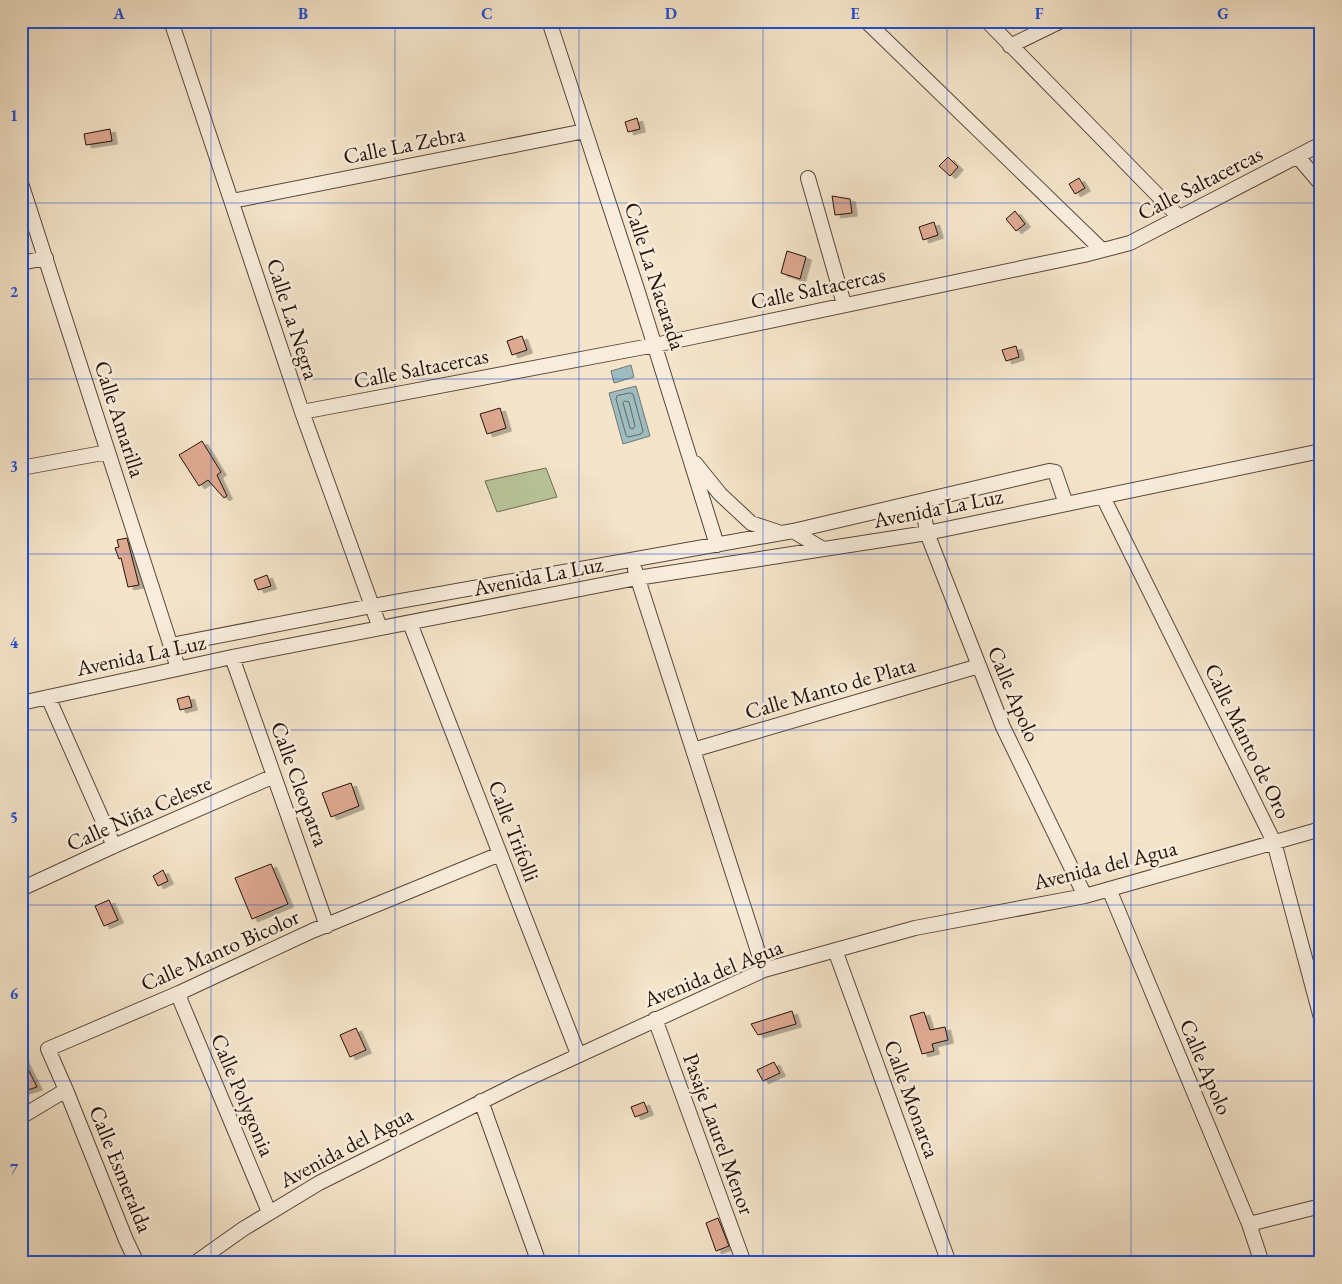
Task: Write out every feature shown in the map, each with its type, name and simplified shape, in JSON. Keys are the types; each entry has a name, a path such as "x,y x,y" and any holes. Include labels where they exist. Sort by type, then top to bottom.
{"street":[{"name":"Calle La Negra","path":"171,21 302,412 380,628"},
{"name":"Calle La Nacarada","path":"549,21 655,345 717,545"},
{"path":"866,21 1101,249"},
{"path":"987,21 1179,218"},
{"path":"1010,46 1061,21"},
{"name":"Calle La Zebra","path":"232,201 585,131"},
{"name":"Calle Saltacercas","path":"302,412 655,345 1130,243 1321,144"},
{"path":"1298,157 1321,184"},
{"path":"808,178 844,304"},
{"name":"Calle Amarilla","path":"21,182 178,668"},
{"path":"21,263 46,258"},
{"name":"Avenida La Luz","path":"21,703 232,657 637,578 927,533 1321,451"},
{"path":"21,468 108,452"},
{"path":"690,457 720,494 750,523 787,532 823,549"},
{"name":"Avenida La Luz","path":"171,645 372,606 787,532 1049,471 1055,472 1066,504"},
{"name":"Calle Manto de Oro","path":"1103,497 1274,842 1321,1018"},
{"name":"Calle Apolo","path":"922,501 927,533 1003,727 1085,896"},
{"path":"632,560 764,970"},
{"name":"Calle Trifolli","path":"410,623 578,1054"},
{"name":"Calle Cleopatra","path":"232,657 328,926"},
{"name":"Calle Manto de Plata","path":"693,750 979,666"},
{"path":"48,697 114,846"},
{"name":"Calle Niña Celeste","path":"21,889 274,776"},
{"name":"Avenida del Agua","path":"195,1263 269,1212 319,1183 578,1054 764,970 915,928 1085,896 1321,829"},
{"name":"Calle Manto Bicolor","path":"66,1090 48,1049 179,993 312,931 500,854"},
{"name":"Calle Apolo","path":"1108,889 1249,1224 1262,1263"},
{"name":"Calle Monarca","path":"835,950 949,1263"},
{"name":"Calle Polygonia","path":"179,993 181,1002 269,1212"},
{"name":"Pasaje Laurel Menor","path":"655,1019 744,1263"},
{"path":"21,1116 66,1090"},
{"name":"Calle Esmeralda","path":"66,1090 137,1263"},
{"path":"481,1101 539,1263"},
{"path":"1249,1224 1321,1206"}],"green space":[{"path":"546,468 557,497 497,512 485,481"}],"water":[{"path":"631,365 634,377 614,383 611,371"},
{"path":"636,386 650,436 623,444 609,393"}],"building":[{"path":"637,118 640,129 628,132 625,122"},
{"path":"110,129 112,141 86,145 84,134"},
{"path":"948,157 958,167 950,176 939,166"},
{"path":"1079,178 1085,188 1075,194 1069,184"},
{"path":"832,196 850,199 852,213 835,215"},
{"path":"1015,211 1025,224 1016,231 1006,219"},
{"path":"934,222 938,235 923,240 919,227"},
{"path":"787,251 806,257 800,279 781,273"},
{"path":"522,336 527,350 512,355 507,341"},
{"path":"1016,346 1019,357 1006,361 1002,350"},
{"path":"500,408 506,428 487,434 480,414"},
{"path":"202,441 221,472 217,475 227,496 224,498 208,480 199,486 179,455"},
{"path":"127,538 139,585 128,587 121,558 119,559 115,548 119,547 117,540"},
{"path":"267,575 271,586 258,590 254,580"},
{"path":"189,696 192,707 180,710 177,699"},
{"path":"351,783 359,806 331,817 322,793"},
{"path":"271,864 288,904 252,919 235,878"},
{"path":"163,870 168,881 158,886 153,876"},
{"path":"109,900 118,920 104,926 95,906"},
{"path":"792,1011 796,1024 758,1035 751,1024"},
{"path":"924,1012 930,1030 945,1027 948,1040 932,1044 934,1051 922,1054 910,1016"},
{"path":"356,1028 366,1050 350,1057 340,1035"},
{"path":"21,1055 37,1087 21,1092"},
{"path":"774,1062 780,1073 763,1081 757,1070"},
{"path":"644,1102 648,1112 635,1117 631,1107"},
{"path":"718,1218 729,1246 716,1251 706,1223"}]}
